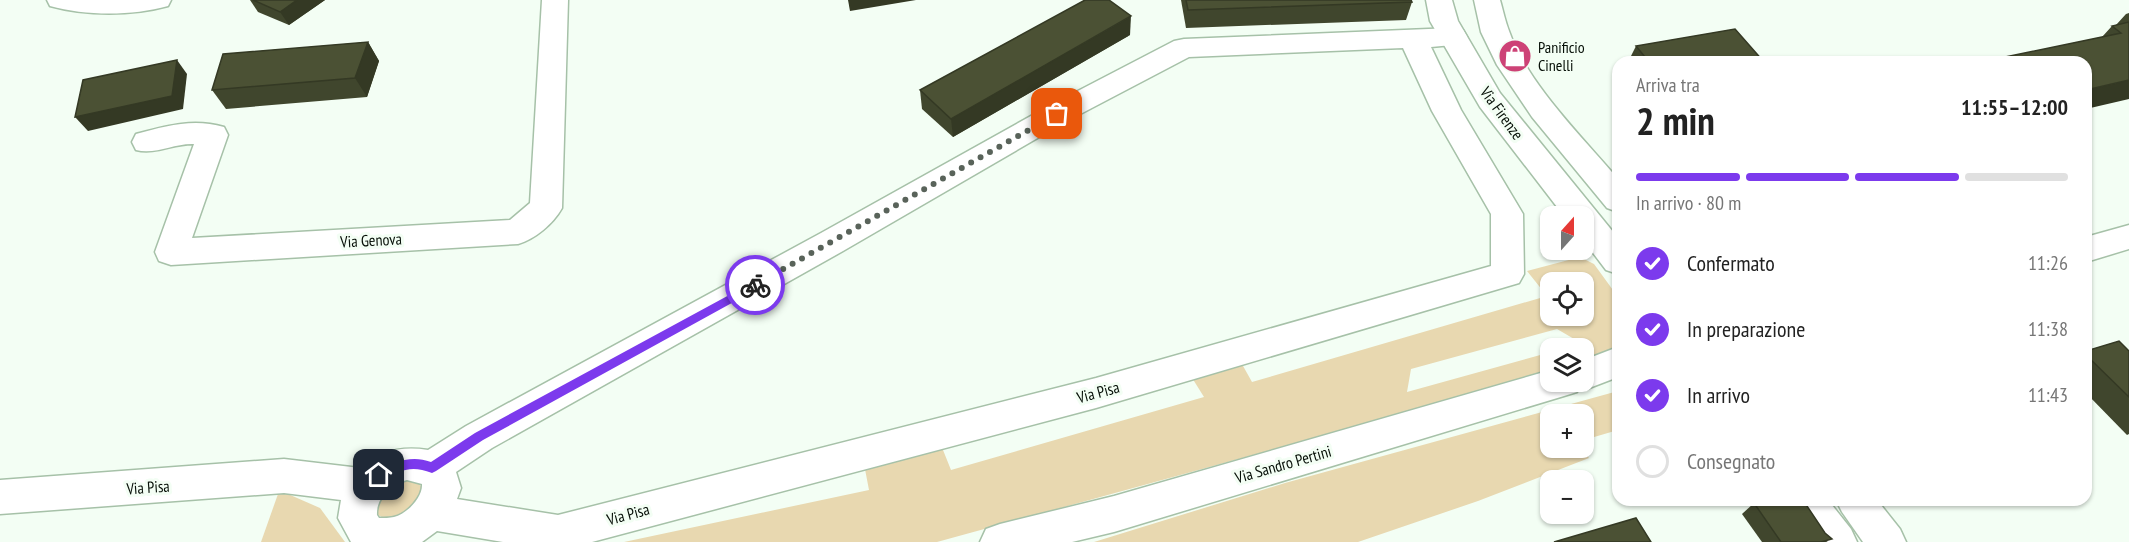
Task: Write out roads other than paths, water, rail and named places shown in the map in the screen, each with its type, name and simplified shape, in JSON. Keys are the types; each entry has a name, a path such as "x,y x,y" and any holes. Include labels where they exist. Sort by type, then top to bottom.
{"street":[{"path":"60,0 113,4 158,0"},
{"name":"Via Genova","path":"147,142 183,133 213,135 187,202 171,252 518,232 546,208 555,0"},
{"name":"Via Firenze","path":"1439,0 1444,21 1490,100 1574,206"},
{"name":"Via Firenze","path":"1487,0 1495,32 1507,58 1542,110 1612,193"},
{"path":"432,468 479,436 832,242 1057,114 1184,48 1453,37"},
{"name":"Via Pisa","path":"433,513 558,532 1096,393 1507,274 1507,214 1447,111 1413,39"},
{"name":"Via Firenze","path":"1594,231 1612,253"},
{"path":"2092,248 2129,237"},
{"name":"Via Sandro Pertini","path":"1000,542 1114,514 1596,372"},
{"path":"407,463 421,463 432,468 440,476 442,487 440,500 433,513 421,524 407,532 392,536 372,534 358,523 356,511 359,498 367,486 379,475 407,463"},
{"name":"Via Pisa","path":"0,497 284,476 367,486"},
{"path":"1811,506 1838,542"},
{"path":"1859,506 1886,542"}],"place":[{"name":"Panificio Cinelli","path":"1515,56"}]}
